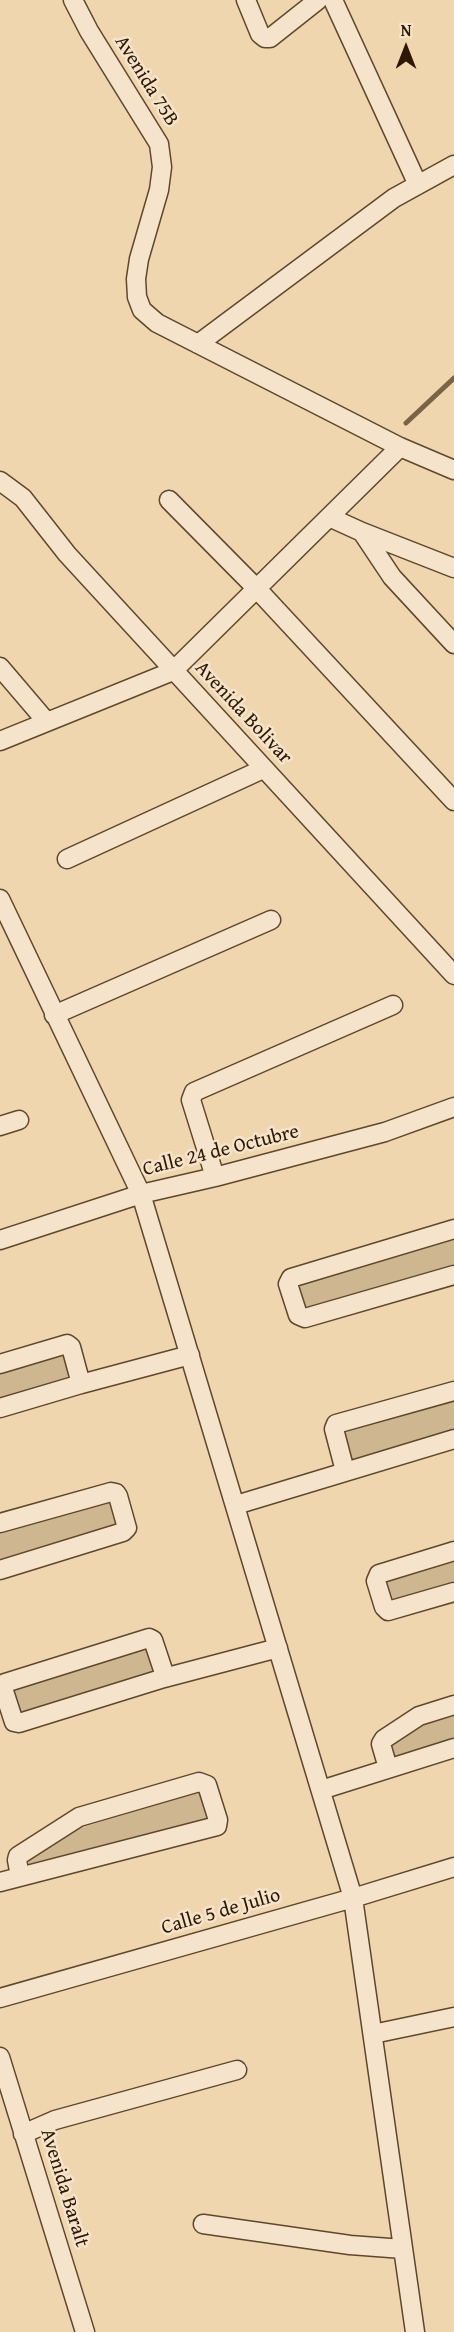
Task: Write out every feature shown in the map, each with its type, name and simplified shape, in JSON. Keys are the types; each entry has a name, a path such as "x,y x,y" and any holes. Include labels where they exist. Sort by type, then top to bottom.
{"street":[{"name":"Avenida 75B","path":"73,0 159,144 162,167 159,190 139,259 136,279 137,297 142,310 157,323 400,447 454,470"},
{"path":"246,0 260,34 265,38 270,38 318,0"},
{"path":"333,0 418,185"},
{"path":"198,344 394,198 454,165"},
{"path":"0,741 173,671 400,447"},
{"name":"Avenida Bolivar","path":"0,482 23,498 67,554 454,975"},
{"path":"169,500 257,589 454,801"},
{"path":"329,517 454,568"},
{"path":"362,532 392,576 454,644"},
{"path":"0,667 46,721"},
{"path":"67,859 263,769"},
{"path":"0,899 141,1194 353,1899 415,2332"},
{"path":"54,1015 271,920"},
{"path":"215,1177 191,1100 194,1092 393,1005"},
{"name":"Calle 24 de Octubre","path":"0,1240 141,1194 385,1132 454,1107"},
{"path":"0,1126 19,1120"},
{"path":"454,1229 291,1278 288,1284 298,1315 305,1318 454,1275"},
{"path":"0,1364 67,1344 71,1347 81,1384"},
{"path":"0,1408 190,1355"},
{"path":"345,1471 334,1429 336,1424 454,1391"},
{"path":"236,1505 454,1439"},
{"path":"0,1523 111,1492 118,1496 127,1528 123,1532 0,1570"},
{"path":"454,1551 379,1575 376,1581 384,1607 388,1611 454,1592"},
{"path":"164,1678 153,1640 149,1638 5,1683 3,1688 14,1722 19,1724 164,1678 278,1648"},
{"path":"388,1768 381,1744 384,1738 419,1716 454,1705"},
{"path":"321,1790 454,1748"},
{"path":"0,1882 218,1826 207,1785 199,1782 79,1817 18,1856 16,1860 20,1876"},
{"name":"Calle 5 de Julio","path":"0,1998 353,1899 454,1867"},
{"path":"373,2034 454,2017"},
{"name":"Avenida Baralt","path":"0,2057 85,2332"},
{"path":"23,2134 55,2120 237,2070"},
{"path":"203,2224 351,2245 403,2249"}],"shaded area":[{"path":"454,1239 454,1267 305,1309 299,1285"},
{"path":"66,1351 72,1379 0,1399 0,1371"},
{"path":"454,1401 454,1430 351,1461 343,1432"},
{"path":"111,1501 119,1526 0,1562 0,1532"},
{"path":"454,1560 454,1585 391,1603 383,1582"},
{"path":"147,1647 157,1675 21,1715 12,1688"},
{"path":"454,1710 454,1741 395,1759 389,1740 414,1721"},
{"path":"200,1792 208,1821 30,1867 28,1860 77,1829"}],"waterway":[{"path":"406,423 454,378"}]}
